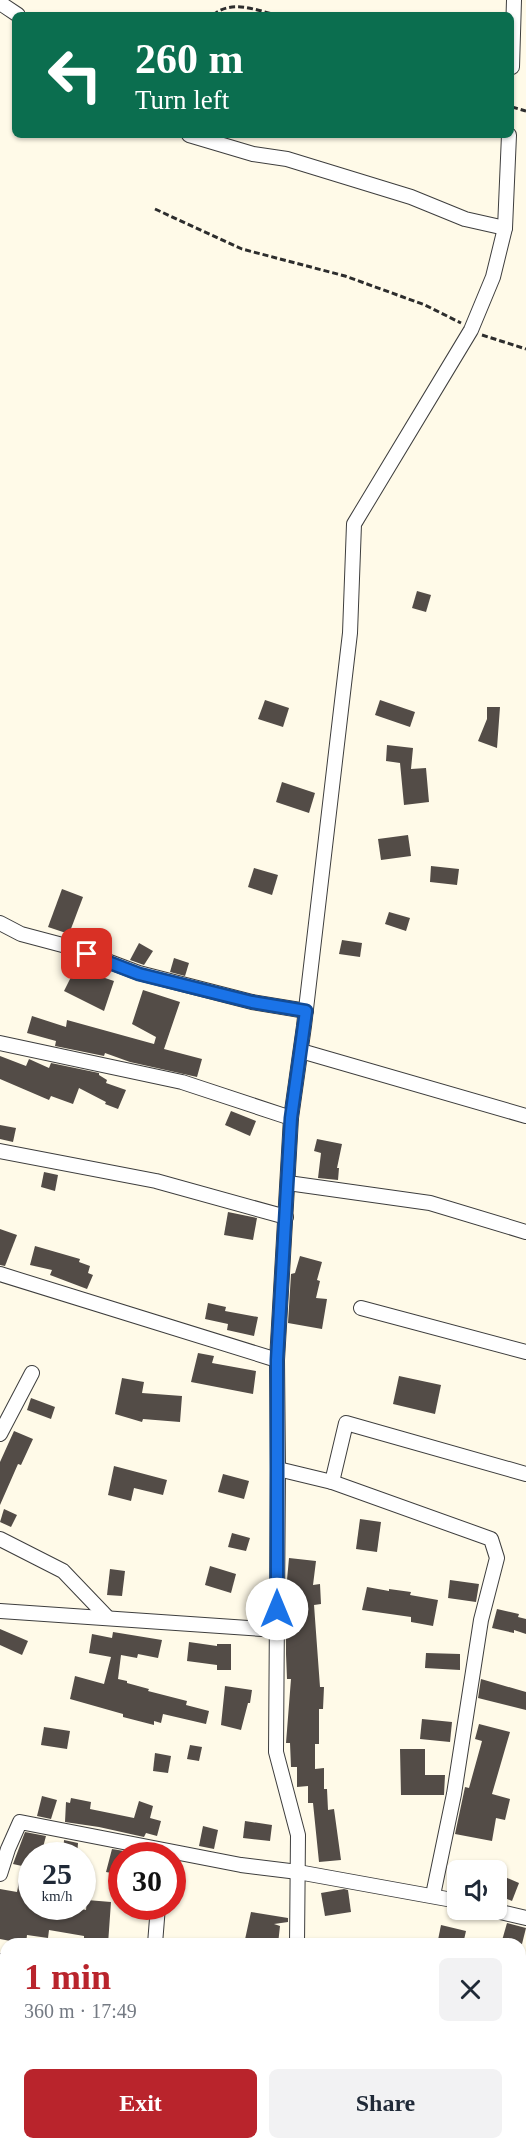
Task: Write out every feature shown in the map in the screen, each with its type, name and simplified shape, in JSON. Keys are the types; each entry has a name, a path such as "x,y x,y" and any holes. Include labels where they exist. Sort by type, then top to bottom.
{"street":[{"path":"0,3 14,12"},
{"path":"199,138 253,154 297,162 411,196 465,219 505,228"},
{"path":"297,1938 298,1835 276,1752 277,1360 291,1118 306,1011 350,633 354,524 471,330 493,277 505,228 509,138"},
{"path":"0,923 21,934 70,947 139,974 252,1002 306,1011"},
{"path":"0,1043 183,1082 291,1118"},
{"path":"301,1051 526,1116"},
{"path":"0,1151 156,1181 286,1217"},
{"path":"288,1183 430,1203 526,1232"},
{"path":"0,1274 277,1360"},
{"path":"361,1308 526,1352"},
{"path":"0,1434 32,1373"},
{"path":"332,1482 346,1423 526,1474"},
{"path":"278,1468 332,1482 491,1539 497,1558 481,1620 454,1794 433,1895"},
{"path":"0,1539 63,1571 108,1618"},
{"path":"0,1611 277,1630"},
{"path":"0,1874 20,1822 113,1842"},
{"path":"186,1856 298,1872 447,1898"},
{"path":"507,1914 526,1918"},
{"path":"155,1938 157,1920"}],"path":[{"path":"216,12 232,4 264,12"},
{"path":"155,209 242,249 345,276 425,305 457,319 471,330 526,349"}],"building":[{"path":"417,591 431,595 426,612 412,608"},
{"path":"265,700 289,708 283,727 258,719"},
{"path":"380,700 415,712 410,727 375,715"},
{"path":"487,707 500,707 497,748 478,741 487,719"},
{"path":"387,745 413,748 411,769 426,768 429,802 404,805 400,763 386,761"},
{"path":"282,782 315,793 309,813 276,802"},
{"path":"408,835 411,856 381,860 378,839"},
{"path":"431,866 459,869 457,885 430,882"},
{"path":"254,868 278,875 272,895 248,887"},
{"path":"62,889 83,897 69,934 48,927"},
{"path":"389,912 410,918 406,931 385,924"},
{"path":"342,940 362,943 360,957 339,954"},
{"path":"139,943 153,951 144,965 130,960"},
{"path":"174,958 189,963 185,976 170,972"},
{"path":"78,963 94,971 93,974 114,981 104,1011 64,991"},
{"path":"143,990 180,1002 164,1049 202,1059 197,1077 130,1062 105,1053 104,1056 55,1046 56,1041 27,1033 32,1016 66,1027 67,1020 154,1044 156,1037 132,1024"},
{"path":"0,1056 26,1066 29,1059 49,1068 51,1063 99,1073 107,1080 106,1083 126,1090 118,1109 79,1088 73,1104 51,1096 49,1100 0,1079"},
{"path":"231,1111 256,1121 250,1136 225,1125"},
{"path":"0,1125 16,1128 13,1142 0,1139"},
{"path":"317,1139 342,1144 337,1168 339,1168 338,1180 318,1178 321,1153 314,1151"},
{"path":"44,1172 58,1175 55,1191 41,1187"},
{"path":"228,1212 257,1218 253,1240 224,1235"},
{"path":"0,1229 17,1235 5,1266 0,1265"},
{"path":"35,1246 80,1259 79,1262 90,1266 88,1273 93,1275 87,1289 50,1275 52,1270 30,1265"},
{"path":"300,1256 322,1262 317,1280 320,1281 316,1298 327,1299 322,1329 288,1323 291,1274 295,1273"},
{"path":"208,1303 226,1307 225,1311 258,1317 254,1336 227,1330 228,1324 205,1319"},
{"path":"198,1353 214,1356 212,1363 256,1371 253,1394 191,1382"},
{"path":"399,1376 441,1385 435,1414 393,1404"},
{"path":"122,1378 144,1382 142,1393 182,1396 180,1422 143,1419 142,1422 115,1414"},
{"path":"31,1398 55,1407 51,1419 27,1410"},
{"path":"14,1431 33,1439 21,1465 18,1464 0,1505 0,1462"},
{"path":"114,1466 167,1480 163,1495 134,1488 131,1501 108,1495"},
{"path":"223,1474 249,1481 244,1499 218,1492"},
{"path":"4,1509 17,1515 11,1527 0,1522"},
{"path":"360,1519 381,1522 377,1552 356,1549"},
{"path":"232,1533 250,1538 246,1551 228,1547"},
{"path":"289,1558 316,1561 313,1585 320,1584 321,1604 314,1605 320,1687 324,1687 323,1709 319,1709 319,1744 315,1744 315,1769 324,1768 324,1789 327,1789 328,1810 334,1809 341,1860 319,1862 313,1803 308,1803 308,1786 297,1787 297,1767 291,1767 290,1743 286,1743 291,1679 287,1679 286,1654 286,1617 290,1617 287,1580"},
{"path":"210,1566 236,1574 231,1593 205,1585"},
{"path":"110,1569 125,1571 122,1596 107,1595"},
{"path":"450,1580 479,1584 476,1602 448,1598"},
{"path":"367,1587 411,1592 410,1595 438,1600 433,1626 411,1622 411,1617 362,1610"},
{"path":"497,1609 519,1614 518,1617 526,1619 526,1634 514,1630 514,1633 492,1628"},
{"path":"0,1629 28,1641 22,1655 0,1645"},
{"path":"113,1632 162,1640 158,1658 138,1654 137,1658 121,1655 118,1679 149,1689 148,1691 187,1701 186,1705 209,1711 206,1724 163,1714 161,1723 154,1721 154,1725 70,1699 75,1676 104,1684 111,1657 89,1653 92,1634 112,1638"},
{"path":"189,1642 217,1646 217,1644 231,1644 231,1670 217,1670 217,1665 187,1661"},
{"path":"426,1653 460,1654 460,1670 425,1668"},
{"path":"481,1679 526,1692 526,1710 478,1698"},
{"path":"225,1686 252,1690 241,1730 221,1725"},
{"path":"422,1719 452,1722 450,1742 420,1739"},
{"path":"479,1724 510,1732 492,1794 510,1799 505,1820 496,1818 492,1841 455,1834 465,1787 469,1788 482,1741 475,1739"},
{"path":"44,1727 70,1731 67,1749 41,1745"},
{"path":"190,1745 202,1747 199,1761 187,1759"},
{"path":"400,1749 425,1749 425,1775 445,1775 444,1795 401,1795"},
{"path":"155,1753 171,1756 168,1773 153,1771"},
{"path":"42,1796 57,1800 51,1819 37,1816"},
{"path":"71,1798 91,1802 90,1809 134,1818 139,1801 153,1806 150,1818 161,1821 157,1836 146,1833 144,1837 65,1822 66,1802 70,1803"},
{"path":"245,1821 272,1825 270,1841 243,1838"},
{"path":"203,1826 218,1830 214,1849 199,1846"},
{"path":"25,1832 46,1836 44,1842 21,1842"},
{"path":"18,1851 18,1865 13,1864"},
{"path":"507,1878 519,1883 512,1901 507,1899"},
{"path":"18,1887 18,1920 96,1920 96,1901 108,1902 108,1938 84,1938 84,1936 49,1930 48,1938 27,1935 27,1938 0,1938 0,1889 17,1892"},
{"path":"348,1890 351,1912 325,1916 321,1893"},
{"path":"251,1912 288,1918 288,1922 274,1924 280,1926 279,1938 245,1938"},
{"path":"507,1923 526,1928 524,1938 503,1938"},
{"path":"441,1925 466,1931 464,1938 438,1938"}],"route":[{"path":"87,954 139,974 252,1002 306,1011 291,1118 277,1360 277,1609"}]}
